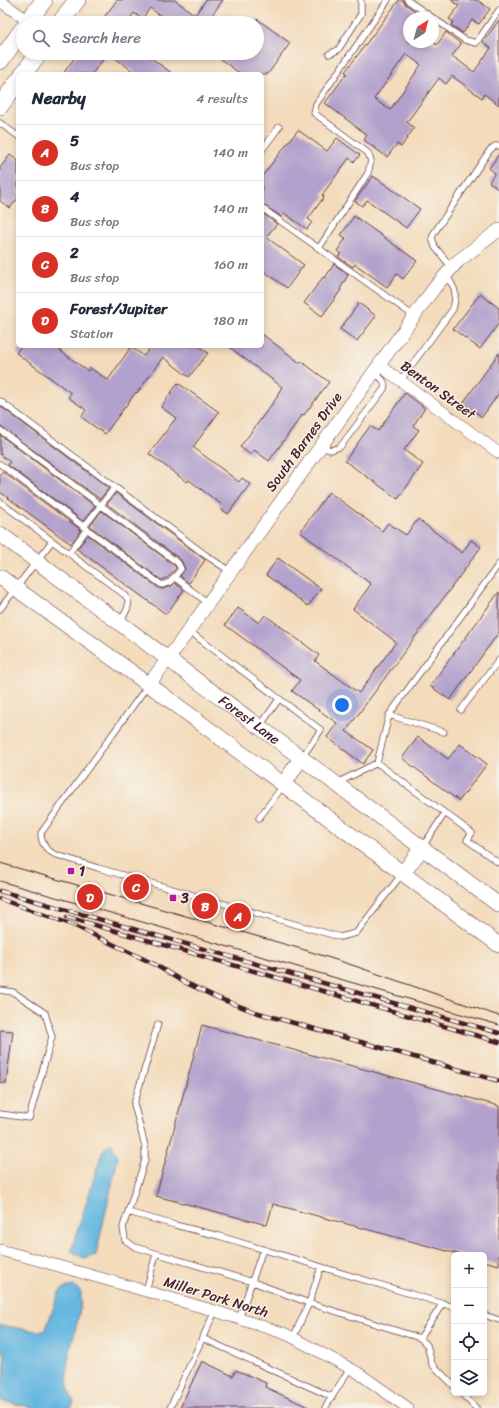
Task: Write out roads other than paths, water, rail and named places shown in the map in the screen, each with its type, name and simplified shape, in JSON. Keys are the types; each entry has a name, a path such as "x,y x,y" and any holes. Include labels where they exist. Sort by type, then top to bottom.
{"main road":[{"path":"33,16 44,0"},
{"path":"65,16 77,0"},
{"path":"0,61 16,39"},
{"path":"24,72 33,60"},
{"path":"0,106 15,88"},
{"name":"Forest Lane","path":"0,534 259,728 498,902"},
{"path":"0,577 149,684 499,945"},
{"path":"284,784 301,758"},
{"path":"403,873 422,848"}],"street":[{"path":"0,1 18,16"},
{"name":"South Barnes Drive","path":"149,684 209,603 435,288 458,261 499,230"},
{"name":"Benton Street","path":"376,369 400,381 499,453"},
{"name":"Miller Park North","path":"1,1252 146,1291 286,1334 350,1368 408,1408"}],"lane":[{"path":"329,54 338,50 361,14 361,0"},
{"path":"319,248 368,173 371,161 368,153 314,113 316,104 388,0"},
{"path":"408,0 464,40 476,43 499,10"},
{"path":"0,123 16,135"},
{"path":"264,147 279,127"},
{"path":"400,381 453,309 456,297 449,271 435,247 432,238 434,233 490,150 495,146 499,146"},
{"path":"264,209 414,316"},
{"path":"0,401 207,556 231,572"},
{"path":"0,430 178,563 181,569 166,584 162,585 0,465"},
{"path":"69,554 101,505 115,487"},
{"path":"0,502 126,596 128,599 128,608 119,622"},
{"path":"0,609 52,541"},
{"path":"335,784 377,763 389,715 499,564"},
{"path":"174,577 209,603"},
{"path":"189,630 321,730 301,758"},
{"path":"461,710 499,660"},
{"path":"149,684 41,832 41,839 48,851 105,870 340,937 356,933 403,873"},
{"path":"259,728 279,699"},
{"path":"389,715 444,732"},
{"path":"377,763 472,833 467,840 499,863"},
{"path":"259,818 284,784"},
{"path":"422,848 445,813"},
{"path":"0,990 13,992 45,1013 52,1037 29,1118 0,1114"},
{"path":"158,1024 134,1104 145,1146 145,1160 123,1227 125,1240 135,1247 156,1254 253,1282 309,1303 420,1338 427,1345 432,1364 451,1383"},
{"path":"128,1212 219,1236 451,1305"},
{"path":"239,1319 253,1282 263,1249"},
{"path":"146,1291 156,1254"},
{"path":"293,1338 309,1303 321,1267"},
{"path":"420,1338 443,1303"},
{"path":"170,1408 215,1311"},
{"path":"487,1316 499,1320"},
{"path":"202,1338 332,1397"},
{"path":"325,1408 350,1368"},
{"path":"464,1396 476,1408"}],"water":[{"path":"111,1143 118,1157 96,1255 84,1258 71,1251 103,1150"},
{"path":"74,1286 81,1292 78,1319 68,1361 67,1375 69,1389 74,1402 71,1408 36,1408 0,1401 5,1367 5,1354 0,1348 0,1325 42,1332 47,1326 59,1292 66,1287"}],"tram line":[{"path":"0,863 305,950 499,1016"},
{"path":"0,881 499,1025"}],"railway":[{"path":"0,891 499,1033"},
{"path":"0,899 73,925 154,964 180,980 218,998 255,1012 499,1081"},
{"path":"67,917 499,1042"}],"place":[{"name":"1","path":"71,871"},
{"name":"2","path":"136,887"},
{"name":"Forest/Jupiter","path":"90,897"},
{"name":"3","path":"173,898"},
{"name":"4","path":"205,906"},
{"name":"5","path":"238,916"}]}
